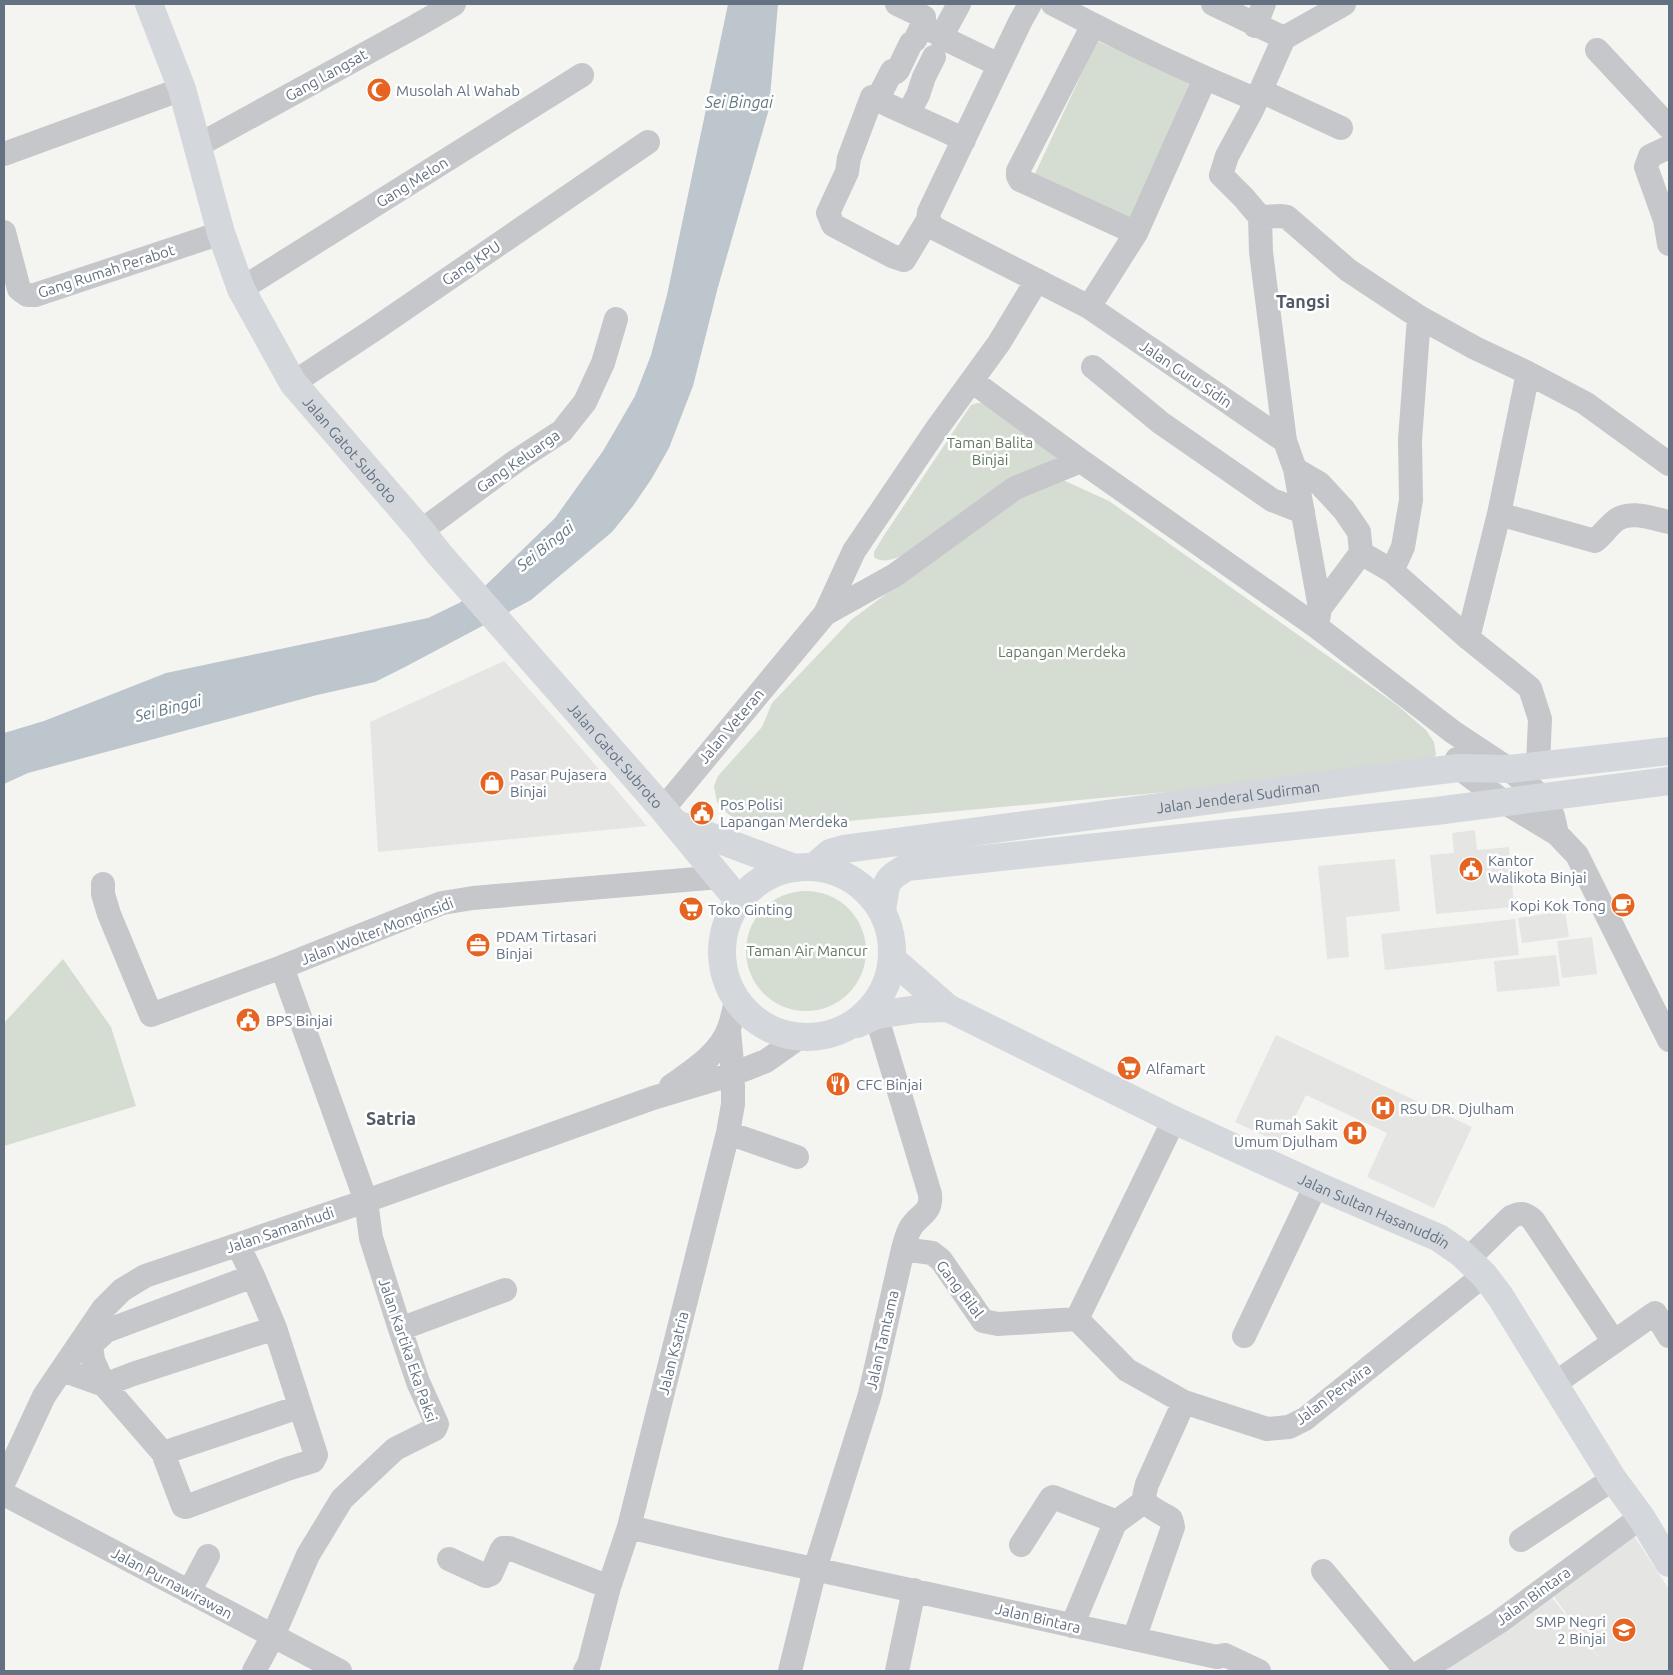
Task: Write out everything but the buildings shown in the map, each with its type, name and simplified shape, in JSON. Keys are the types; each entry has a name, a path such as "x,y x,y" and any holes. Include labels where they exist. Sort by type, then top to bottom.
{"main road":[{"name":"Jalan Gatot Subroto","path":"149,4 182,89 221,233 241,289 293,383 439,554 669,816 739,900"},
{"name":"Jalan Jenderal Sudirman","path":"805,867 830,853 844,849 1459,768 1509,769 1669,751"},
{"path":"882,910 886,884 889,879 907,867 1436,811 1669,781"},
{"path":"1292,790 1295,826"},
{"name":"Jalan Gatot Subroto","path":"669,816 805,867"},
{"path":"805,867 836,872 860,886 882,910 888,923 892,941 890,976 874,1006 848,1028 825,1036 800,1038 785,1035 757,1021 736,1001 726,980 722,960 722,938 728,918 739,900 750,888 764,879 779,872 805,867"},
{"name":"Jalan Sultan Hasanuddin","path":"892,960 948,1008 1174,1120 1316,1185 1439,1238 1476,1267 1500,1296 1613,1479 1641,1517 1669,1563"},
{"name":"Jalan Sultan Hasanuddin","path":"848,1028 876,1015 918,1009 948,1008"}],"street":[{"name":"Gang Langsat","path":"197,146 454,4"},
{"path":"897,4 924,16 932,39"},
{"path":"908,114 918,95 924,77 932,39 958,4"},
{"path":"1053,4 1205,78 1259,95 1341,128"},
{"path":"1213,4 1255,26 1284,38"},
{"path":"1255,26 1264,4"},
{"path":"1319,618 1295,469 1285,441 1261,252 1260,217 1221,175 1227,156 1259,95 1284,38 1344,4"},
{"path":"964,140 938,126 872,97 849,158 847,172 828,213 833,225 892,256 904,260 928,220 929,212 964,140 999,65 1021,7"},
{"path":"1093,25 1018,171 1018,176 1020,180 1136,233"},
{"path":"877,100 892,71 896,72 898,70 911,43 915,40 941,37 999,65"},
{"path":"1598,50 1669,127"},
{"name":"Gang Melon","path":"241,289 582,75"},
{"path":"1088,306 1136,233 1205,78"},
{"path":"4,154 182,89"},
{"name":"Gang KPU","path":"293,383 648,142"},
{"path":"1669,147 1650,156 1646,166 1665,220 1669,244"},
{"path":"1260,217 1287,217 1348,270 1419,317 1475,348 1528,373 1584,403 1669,464"},
{"name":"Jalan Guru Sidin","path":"928,220 934,228 1088,306 1285,441"},
{"name":"Gang Rumah Perabot","path":"4,232 19,289 26,295 35,295 221,233"},
{"path":"825,614 854,551 938,426 1000,343 1037,280"},
{"path":"1392,570 1403,547 1411,500 1410,440 1419,317"},
{"name":"Gang Keluarga","path":"421,531 516,461 562,431 585,402 603,363 616,319"},
{"path":"1093,367 1161,422 1272,500 1303,512"},
{"path":"1468,638 1499,514 1528,373"},
{"path":"972,381 1081,461 1319,618 1454,732 1509,769 1542,797 1553,816 1557,834"},
{"path":"825,614 895,575 1015,488 1081,461"},
{"path":"1295,469 1319,483 1344,510 1359,532 1361,553 1319,618"},
{"path":"1499,514 1595,541 1614,521 1623,516 1636,515 1669,522"},
{"path":"1361,553 1392,570 1468,638 1530,688 1540,719 1538,765"},
{"name":"Jalan Veteran","path":"669,816 799,644 825,614"},
{"path":"1454,732 1459,768 1504,802 1557,834 1577,855 1669,1040"},
{"name":"Jalan Wolter Monginsidi","path":"366,1201 282,967 442,904 473,898 720,877"},
{"path":"104,884 103,894 109,914 151,1015 282,967"},
{"name":"Jalan Samanhudi","path":"653,1098 699,1066 713,1053 729,1030 736,1001"},
{"name":"Jalan Tamtama","path":"790,1671 815,1569 870,1394 903,1249 910,1229 929,1209 930,1194 876,1015"},
{"name":"Jalan Ksatria","path":"585,1671 589,1664 609,1587 629,1527 728,1133 733,1104 733,1074 729,1030"},
{"name":"Jalan Samanhudi","path":"4,1482 44,1396 103,1309 122,1290 145,1276 366,1201 653,1098 733,1074 766,1062 800,1038"},
{"path":"1077,1319 1174,1120"},
{"path":"728,1133 797,1157"},
{"path":"1244,1336 1316,1185"},
{"name":"Jalan Kartika Eka Paksi","path":"254,1671 273,1636 308,1555 342,1499 396,1449 435,1429 437,1424 418,1382 371,1238 366,1201"},
{"name":"Jalan Perwira","path":"1077,1319 1127,1370 1184,1402 1267,1429 1289,1427 1305,1419 1476,1267 1511,1217 1519,1213 1527,1214 1533,1220 1614,1342"},
{"path":"238,1245 254,1276 274,1328 316,1455 313,1461 188,1507 182,1506 163,1453 104,1385 93,1360 90,1345 106,1331 254,1276"},
{"name":"Gang Bilal","path":"903,1249 932,1254 941,1260 983,1321 998,1324 1077,1319"},
{"path":"400,1329 505,1290"},
{"path":"103,1309 120,1326"},
{"path":"1554,1384 1655,1313 1669,1336"},
{"path":"62,1370 104,1385 274,1328"},
{"path":"1072,1626 1115,1524 1145,1501 1147,1484 1184,1402"},
{"path":"163,1453 300,1407"},
{"path":"1521,1540 1613,1479"},
{"name":"Jalan Purnawirawan","path":"4,1494 340,1671"},
{"path":"1022,1545 1053,1497 1112,1520 1115,1524"},
{"path":"1134,1639 1174,1523 1145,1501"},
{"name":"Jalan Bintara","path":"1422,1671 1499,1622 1641,1517"},
{"name":"Jalan Bintara","path":"629,1527 1218,1658 1225,1655 1259,1671"},
{"path":"449,1559 483,1575 489,1575 503,1548 508,1548 609,1587"},
{"path":"189,1592 208,1556"},
{"path":"1323,1571 1406,1671"},
{"path":"897,1671 914,1590"}],"shaded area":[{"name":"Pasar Pujasera Binjai","path":"504,661 647,826 378,852 370,722"},
{"path":"1475,830 1477,850 1509,847 1514,907 1436,914 1430,855 1454,853 1452,833"},
{"path":"1395,859 1400,911 1346,917 1349,957 1327,959 1318,866"},
{"path":"1565,911 1569,937 1522,943 1518,918"},
{"path":"1515,919 1519,955 1385,970 1381,934"},
{"path":"1592,937 1597,974 1562,978 1557,941"},
{"path":"1556,955 1560,986 1497,992 1494,961"},
{"name":"RSU DR. Djulham","path":"1276,1035 1472,1127 1434,1208 1367,1177 1387,1133 1306,1095 1282,1144 1235,1122"},
{"name":"SMP Negri 2 Binjai","path":"1632,1533 1669,1589 1669,1671 1449,1671 1443,1664 1547,1591 1605,1666 1546,1586"}],"green space":[{"path":"1097,41 1190,81 1130,223 1032,180"},
{"name":"Taman Balita Binjai","path":"989,403 1066,464 902,556 884,561 877,559 874,557 874,552 883,537 971,405"},
{"name":"Lapangan Merdeka","path":"1063,480 1109,501 1397,705 1426,730 1434,742 1436,755 1423,767 793,826 741,822 728,814 717,802 714,786 718,776 762,727 772,703 851,620 1021,494"},
{"name":"Taman Air Mancur","path":"806,891 829,895 849,908 862,928 866,951 862,974 849,994 829,1007 806,1011 783,1007 763,994 750,974 746,951 750,928 763,908 783,895"},
{"path":"63,959 111,1027 136,1106 4,1146 4,1023"}],"water":[{"name":"Sei Bingai","path":"728,4 778,4 769,109 718,287 693,386 669,448 633,506 612,532 531,600 375,682 317,695 28,773 4,784 4,733 44,721 166,673 428,618 459,603 486,585 555,518 603,451 635,396 651,355 667,295"}],"place":[{"name":"Musolah Al Wahab","path":"379,90"},
{"name":"Pasar Pujasera Binjai","path":"492,783"},
{"name":"Pos Polisi Lapangan Merdeka","path":"702,813"},
{"name":"Kantor Walikota Binjai","path":"1471,869"},
{"name":"Kopi Kok Tong","path":"1623,905"},
{"name":"Toko Ginting","path":"691,909"},
{"name":"PDAM Tirtasari Binjai","path":"478,945"},
{"name":"BPS Binjai","path":"248,1020"},
{"name":"Alfamart","path":"1129,1068"},
{"name":"CFC Binjai","path":"838,1084"},
{"name":"RSU DR. Djulham","path":"1383,1108"},
{"name":"Rumah Sakit Umum Djulham","path":"1355,1133"},
{"name":"SMP Negri 2 Binjai","path":"1624,1630"}],"district":[{"name":"Tangsi","path":"1303,301"},
{"name":"Satria","path":"391,1118"}]}
